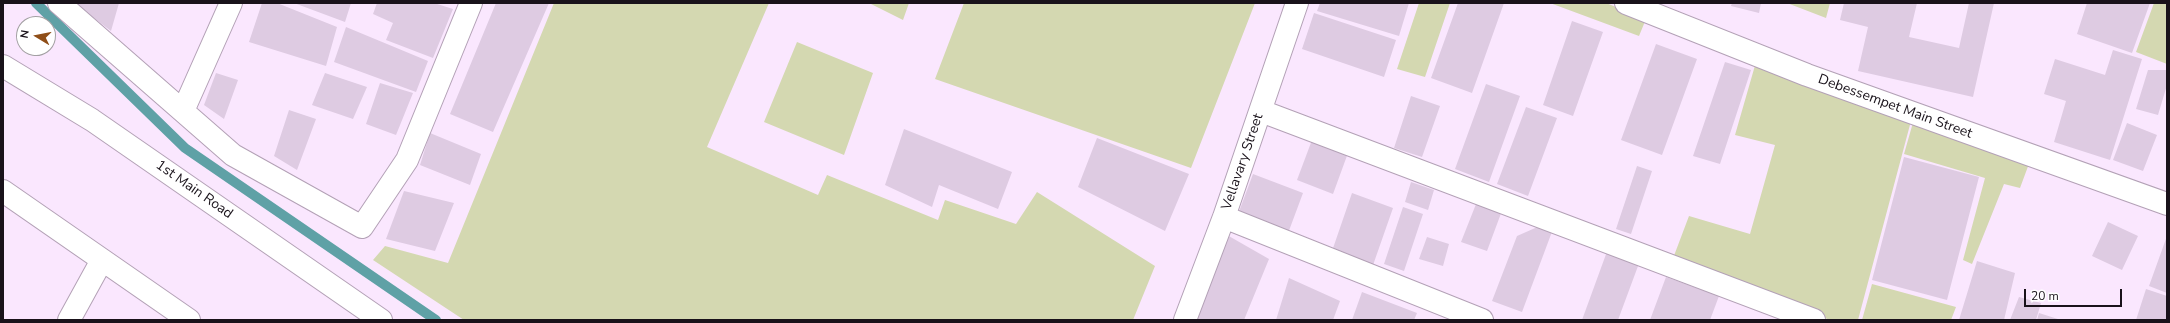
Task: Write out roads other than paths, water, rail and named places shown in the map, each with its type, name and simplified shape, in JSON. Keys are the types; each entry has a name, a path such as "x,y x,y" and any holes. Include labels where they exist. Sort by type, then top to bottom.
{"street":[{"path":"59,3 233,155 362,227 407,160 471,3"},
{"path":"183,111 231,3"},
{"name":"Vellavary Street","path":"1185,320 1224,217 1297,3"},
{"name":"Debessempet Main Street","path":"1626,3 1807,75 2167,204"},
{"name":"1st Main Road","path":"3,66 92,120 381,320"},
{"path":"1261,111 1814,320"},
{"path":"3,191 189,320"},
{"path":"1224,217 1482,320"},
{"path":"69,320 102,260"}],"waterway":[{"path":"36,3 185,148 436,320"}]}
